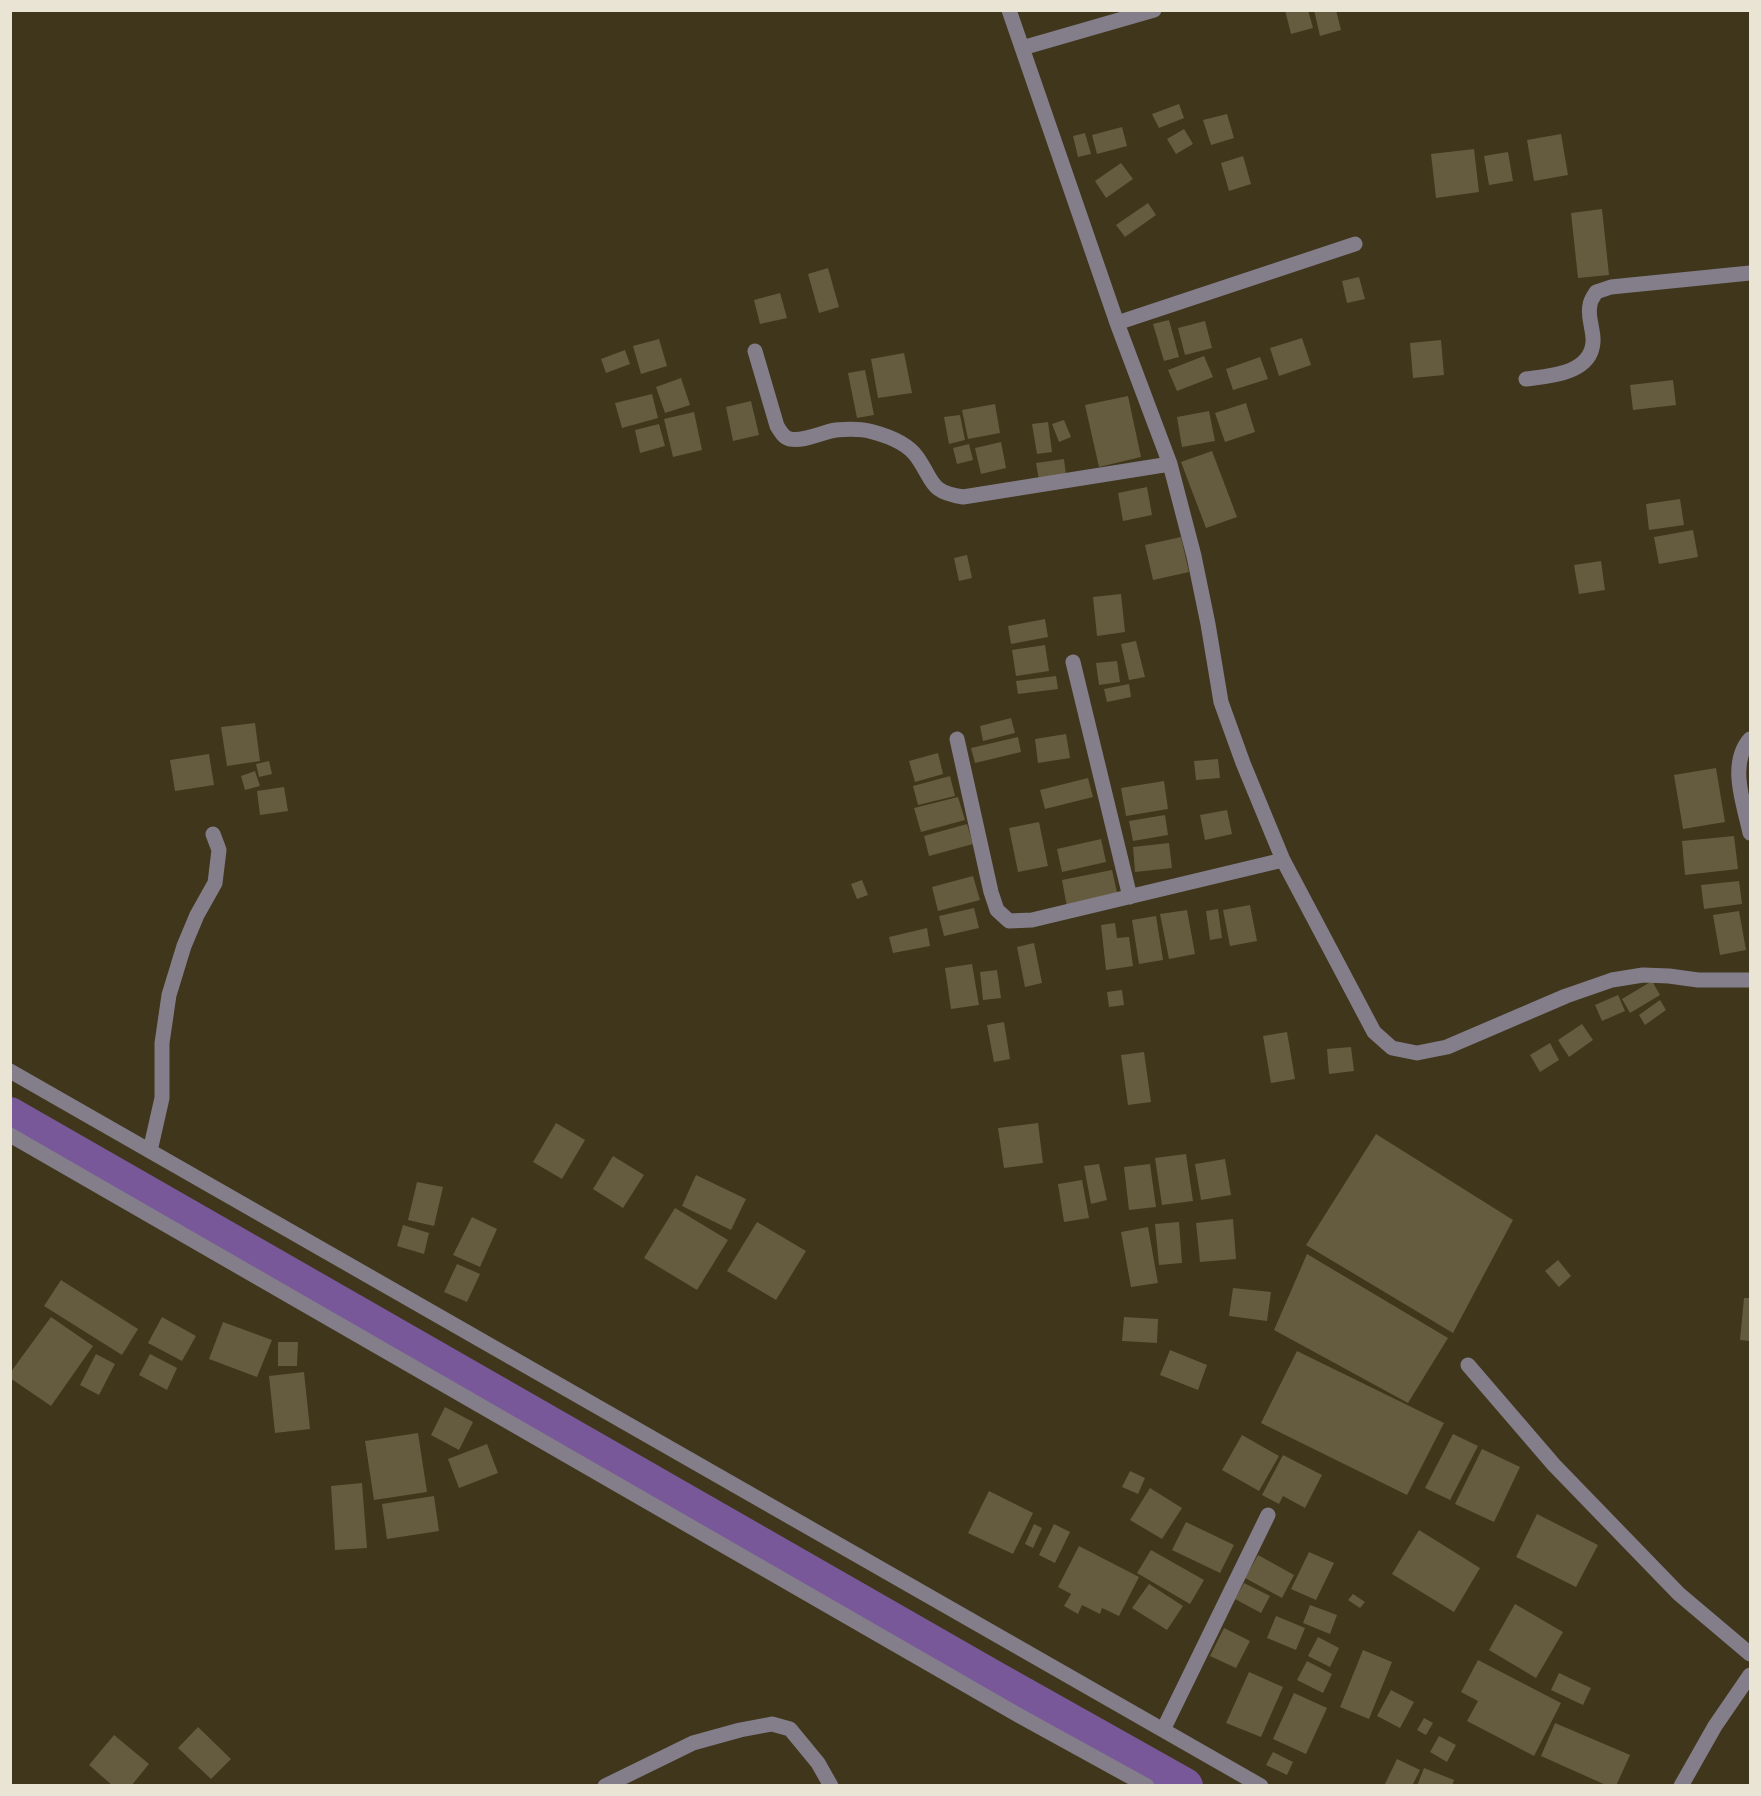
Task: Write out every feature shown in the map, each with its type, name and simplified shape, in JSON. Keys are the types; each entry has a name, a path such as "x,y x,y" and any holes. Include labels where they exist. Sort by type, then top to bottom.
{"street":[{"path":"1009,10 1117,324 1170,464 1194,556 1221,702 1243,763 1283,860 1374,1032 1392,1048 1417,1053 1447,1047 1566,996 1612,980 1643,975 1698,980 1750,980"},
{"path":"1022,48 1154,10"},
{"path":"1117,324 1355,244"},
{"path":"1526,379 1557,375 1578,367 1589,357 1594,343 1589,305 1596,292 1611,287 1750,273"},
{"path":"755,351 777,426 782,433 790,439 838,430 872,431 901,442 916,455 932,484 946,495 963,497 1170,464"},
{"path":"1073,662 1131,897"},
{"path":"957,739 991,892 997,910 1008,921 1032,920 1283,860"},
{"path":"1750,739 1738,763 1750,833"},
{"path":"150,1151 162,1098 162,1043 169,995 184,946 197,915 215,883 219,850 213,834"},
{"path":"10,1071 1261,1785"},
{"path":"10,1135 1008,1709 1147,1785"},
{"path":"1468,1365 1554,1465 1672,1586 1750,1654"},
{"path":"1163,1730 1268,1515"},
{"path":"1681,1785 1715,1726 1750,1675"},
{"path":"605,1785 693,1743 772,1724 790,1729 818,1763 831,1785"}],"building":[{"path":"1285,10 1308,10 1313,28 1291,34"},
{"path":"1314,10 1336,10 1341,30 1320,36"},
{"path":"1179,104 1184,118 1159,128 1152,114"},
{"path":"1227,114 1234,138 1211,145 1203,120"},
{"path":"1122,127 1127,146 1097,154 1092,135"},
{"path":"1184,129 1193,144 1176,154 1167,139"},
{"path":"1085,133 1091,154 1078,157 1073,136"},
{"path":"1561,134 1568,175 1534,181 1527,140"},
{"path":"1474,149 1479,192 1436,198 1431,154"},
{"path":"1508,152 1513,181 1489,185 1484,156"},
{"path":"1243,156 1251,184 1229,191 1221,163"},
{"path":"1121,163 1133,179 1106,198 1095,181"},
{"path":"1148,203 1156,215 1125,237 1116,225"},
{"path":"1602,209 1609,275 1578,278 1571,213"},
{"path":"828,268 839,307 819,313 808,274"},
{"path":"1359,277 1365,299 1347,303 1342,281"},
{"path":"780,293 787,318 760,324 754,300"},
{"path":"1169,320 1179,357 1164,361 1153,324"},
{"path":"1205,321 1212,348 1185,355 1178,328"},
{"path":"1302,338 1311,365 1279,376 1270,348"},
{"path":"659,339 667,366 641,374 633,346"},
{"path":"1441,340 1444,375 1413,378 1410,343"},
{"path":"625,350 630,364 606,373 601,359"},
{"path":"904,353 912,393 878,398 871,359"},
{"path":"1204,356 1213,377 1177,391 1168,370"},
{"path":"1260,357 1268,379 1233,390 1226,369"},
{"path":"865,370 874,415 857,418 848,373"},
{"path":"681,378 690,405 665,413 656,387"},
{"path":"1673,380 1676,405 1633,410 1630,385"},
{"path":"652,394 658,418 622,428 615,403"},
{"path":"1128,396 1141,457 1099,467 1085,405"},
{"path":"751,401 759,435 733,441 726,407"},
{"path":"1246,403 1255,432 1225,442 1215,413"},
{"path":"995,404 1000,433 968,439 962,410"},
{"path":"1209,411 1215,441 1182,447 1177,417"},
{"path":"694,412 702,450 673,457 664,419"},
{"path":"960,415 965,440 949,444 944,417"},
{"path":"1064,420 1071,437 1059,442 1052,424"},
{"path":"1048,422 1052,452 1037,454 1032,424"},
{"path":"659,424 665,446 640,453 635,430"},
{"path":"1001,442 1006,468 981,474 975,448"},
{"path":"969,444 973,460 957,464 953,448"},
{"path":"1212,451 1237,517 1206,528 1181,462"},
{"path":"1064,459 1066,475 1039,480 1036,463"},
{"path":"1147,487 1152,515 1123,521 1118,493"},
{"path":"1680,499 1684,525 1649,530 1646,504"},
{"path":"1693,530 1698,557 1659,564 1654,537"},
{"path":"1181,537 1189,572 1153,580 1145,545"},
{"path":"967,555 972,578 959,581 954,558"},
{"path":"1601,561 1605,590 1579,594 1574,565"},
{"path":"1121,594 1125,632 1097,636 1093,597"},
{"path":"1045,619 1048,637 1011,644 1008,626"},
{"path":"1136,641 1145,677 1129,680 1121,644"},
{"path":"1045,645 1049,671 1016,676 1012,650"},
{"path":"1117,661 1120,682 1099,685 1096,663"},
{"path":"1056,676 1058,689 1018,694 1016,681"},
{"path":"1129,684 1131,697 1107,702 1104,689"},
{"path":"1011,718 1015,733 983,741 980,726"},
{"path":"255,723 260,761 227,766 221,727"},
{"path":"1066,734 1070,758 1038,763 1035,739"},
{"path":"1018,737 1021,752 975,763 971,748"},
{"path":"938,753 943,774 915,782 909,761"},
{"path":"209,754 214,785 175,791 170,760"},
{"path":"1218,759 1220,778 1196,780 1194,761"},
{"path":"269,761 272,774 259,777 256,764"},
{"path":"1716,768 1725,822 1683,829 1674,775"},
{"path":"255,771 260,786 245,790 241,776"},
{"path":"950,776 955,796 918,805 913,786"},
{"path":"1088,778 1093,797 1045,809 1040,790"},
{"path":"1164,781 1168,809 1126,816 1121,788"},
{"path":"284,787 288,811 260,815 257,791"},
{"path":"958,797 965,820 921,832 914,808"},
{"path":"1227,810 1232,834 1205,840 1200,815"},
{"path":"1165,815 1168,835 1133,841 1129,821"},
{"path":"1039,822 1048,866 1018,872 1009,828"},
{"path":"967,824 973,844 929,856 924,836"},
{"path":"1734,836 1738,869 1685,875 1682,841"},
{"path":"1101,839 1106,862 1062,872 1057,849"},
{"path":"1169,843 1172,868 1135,872 1133,847"},
{"path":"1112,870 1118,897 1067,907 1062,880"},
{"path":"973,876 980,900 938,911 932,887"},
{"path":"862,880 868,895 857,899 851,884"},
{"path":"1739,881 1742,904 1704,909 1701,885"},
{"path":"1250,905 1257,941 1230,946 1223,910"},
{"path":"974,908 979,928 944,936 939,916"},
{"path":"1218,909 1222,938 1210,940 1206,911"},
{"path":"1187,910 1195,954 1169,959 1160,914"},
{"path":"1739,911 1746,950 1720,955 1713,915"},
{"path":"1156,916 1163,960 1139,964 1132,920"},
{"path":"1115,923 1117,938 1129,937 1133,966 1106,970 1101,925"},
{"path":"927,928 930,946 893,953 889,937"},
{"path":"1034,943 1042,983 1025,987 1017,947"},
{"path":"972,964 979,1005 951,1009 945,968"},
{"path":"997,970 1001,998 983,1000 980,972"},
{"path":"1652,981 1660,995 1630,1013 1622,999"},
{"path":"1122,990 1124,1005 1109,1007 1107,992"},
{"path":"1618,995 1625,1011 1602,1021 1595,1005"},
{"path":"1660,1000 1666,1010 1645,1025 1639,1015"},
{"path":"1004,1022 1010,1059 994,1062 987,1025"},
{"path":"1582,1024 1593,1040 1569,1057 1558,1040"},
{"path":"1287,1032 1295,1079 1271,1083 1263,1036"},
{"path":"1550,1043 1559,1060 1540,1072 1530,1055"},
{"path":"1351,1047 1354,1071 1329,1074 1327,1049"},
{"path":"1144,1052 1151,1102 1128,1105 1121,1055"},
{"path":"556,1123 585,1140 562,1179 533,1162"},
{"path":"1038,1123 1043,1163 1004,1168 998,1128"},
{"path":"1376,1134 1513,1220 1453,1333 1306,1245"},
{"path":"1186,1154 1193,1201 1162,1205 1155,1158"},
{"path":"613,1156 644,1175 623,1208 593,1189"},
{"path":"1225,1159 1231,1195 1201,1200 1195,1164"},
{"path":"1099,1164 1107,1200 1091,1204 1084,1166"},
{"path":"1150,1164 1156,1207 1129,1210 1124,1167"},
{"path":"696,1175 746,1199 731,1230 682,1206"},
{"path":"1082,1180 1089,1218 1064,1222 1058,1184"},
{"path":"417,1182 443,1187 434,1226 408,1220"},
{"path":"675,1208 728,1240 697,1290 644,1258"},
{"path":"472,1217 497,1229 480,1267 453,1255"},
{"path":"1233,1219 1236,1259 1200,1262 1196,1223"},
{"path":"757,1222 806,1251 776,1300 727,1271"},
{"path":"1179,1222 1182,1263 1159,1265 1155,1224"},
{"path":"403,1225 429,1233 424,1254 397,1246"},
{"path":"1148,1227 1158,1283 1131,1287 1121,1232"},
{"path":"1307,1254 1448,1338 1408,1403 1274,1330"},
{"path":"1558,1260 1571,1276 1559,1287 1545,1271"},
{"path":"457,1264 480,1274 467,1302 444,1292"},
{"path":"61,1280 138,1329 122,1355 44,1306"},
{"path":"1233,1288 1271,1292 1267,1321 1229,1316"},
{"path":"1744,1298 1750,1298 1750,1341 1740,1340"},
{"path":"51,1317 93,1346 51,1406 10,1378 10,1373"},
{"path":"162,1317 196,1336 182,1361 148,1343"},
{"path":"1124,1317 1158,1319 1157,1343 1122,1341"},
{"path":"223,1322 272,1340 257,1377 209,1359"},
{"path":"278,1342 298,1342 297,1366 278,1366"},
{"path":"1170,1350 1207,1365 1198,1390 1160,1375"},
{"path":"1297,1351 1444,1423 1407,1495 1261,1423"},
{"path":"96,1354 115,1364 99,1395 80,1385"},
{"path":"150,1354 177,1368 167,1390 139,1375"},
{"path":"304,1372 310,1429 275,1433 269,1376"},
{"path":"445,1407 473,1422 459,1450 431,1435"},
{"path":"418,1433 427,1492 374,1500 365,1441"},
{"path":"1453,1434 1478,1446 1450,1500 1425,1488"},
{"path":"1242,1435 1279,1456 1259,1491 1222,1470"},
{"path":"487,1444 498,1473 459,1488 448,1459"},
{"path":"1482,1449 1520,1467 1494,1522 1455,1504"},
{"path":"1283,1455 1322,1475 1305,1508 1283,1496 1279,1504 1262,1495"},
{"path":"1130,1471 1145,1478 1138,1494 1122,1487"},
{"path":"362,1483 367,1548 335,1550 331,1486"},
{"path":"1150,1488 1182,1508 1162,1539 1130,1520"},
{"path":"989,1491 1033,1513 1013,1554 968,1533"},
{"path":"434,1496 439,1531 387,1539 382,1504"},
{"path":"1537,1514 1598,1545 1576,1587 1516,1557"},
{"path":"1186,1522 1234,1545 1220,1573 1172,1550"},
{"path":"1034,1524 1042,1528 1033,1548 1025,1544"},
{"path":"1054,1524 1070,1532 1055,1563 1039,1555"},
{"path":"1419,1530 1480,1568 1454,1612 1392,1574"},
{"path":"1079,1546 1139,1577 1119,1616 1102,1608 1100,1614 1082,1605 1078,1614 1064,1606 1071,1594 1058,1587"},
{"path":"1151,1550 1204,1580 1190,1604 1137,1573"},
{"path":"1309,1552 1334,1563 1316,1600 1291,1589"},
{"path":"1258,1555 1294,1575 1282,1598 1245,1578"},
{"path":"1244,1583 1270,1596 1261,1613 1235,1599"},
{"path":"1149,1584 1183,1606 1167,1630 1132,1608"},
{"path":"1353,1594 1365,1602 1360,1608 1348,1600"},
{"path":"1515,1604 1563,1632 1536,1678 1489,1650"},
{"path":"1310,1605 1337,1615 1330,1634 1303,1623"},
{"path":"1276,1616 1305,1628 1296,1650 1267,1638"},
{"path":"1224,1628 1250,1641 1236,1668 1210,1656"},
{"path":"1318,1637 1339,1648 1330,1667 1308,1656"},
{"path":"1363,1650 1392,1662 1369,1719 1340,1707"},
{"path":"1478,1660 1561,1703 1534,1756 1467,1721 1478,1701 1461,1692"},
{"path":"1307,1661 1332,1674 1323,1693 1297,1680"},
{"path":"1249,1672 1283,1687 1261,1737 1226,1723"},
{"path":"1559,1673 1591,1688 1583,1705 1551,1690"},
{"path":"1391,1690 1414,1702 1400,1728 1377,1716"},
{"path":"1294,1693 1327,1708 1306,1754 1273,1739"},
{"path":"1424,1718 1433,1723 1426,1735 1417,1730"},
{"path":"1555,1723 1630,1755 1616,1786 1608,1786 1541,1756"},
{"path":"198,1727 231,1759 211,1779 178,1748"},
{"path":"114,1735 149,1764 131,1786 113,1786 89,1765"},
{"path":"1439,1736 1456,1745 1447,1762 1430,1752"},
{"path":"1273,1752 1293,1762 1287,1775 1266,1765"},
{"path":"1397,1759 1420,1770 1412,1786 1384,1786"},
{"path":"1424,1768 1454,1780 1452,1786 1417,1786"}],"waterway":[{"path":"10,1115 1185,1786"}]}
